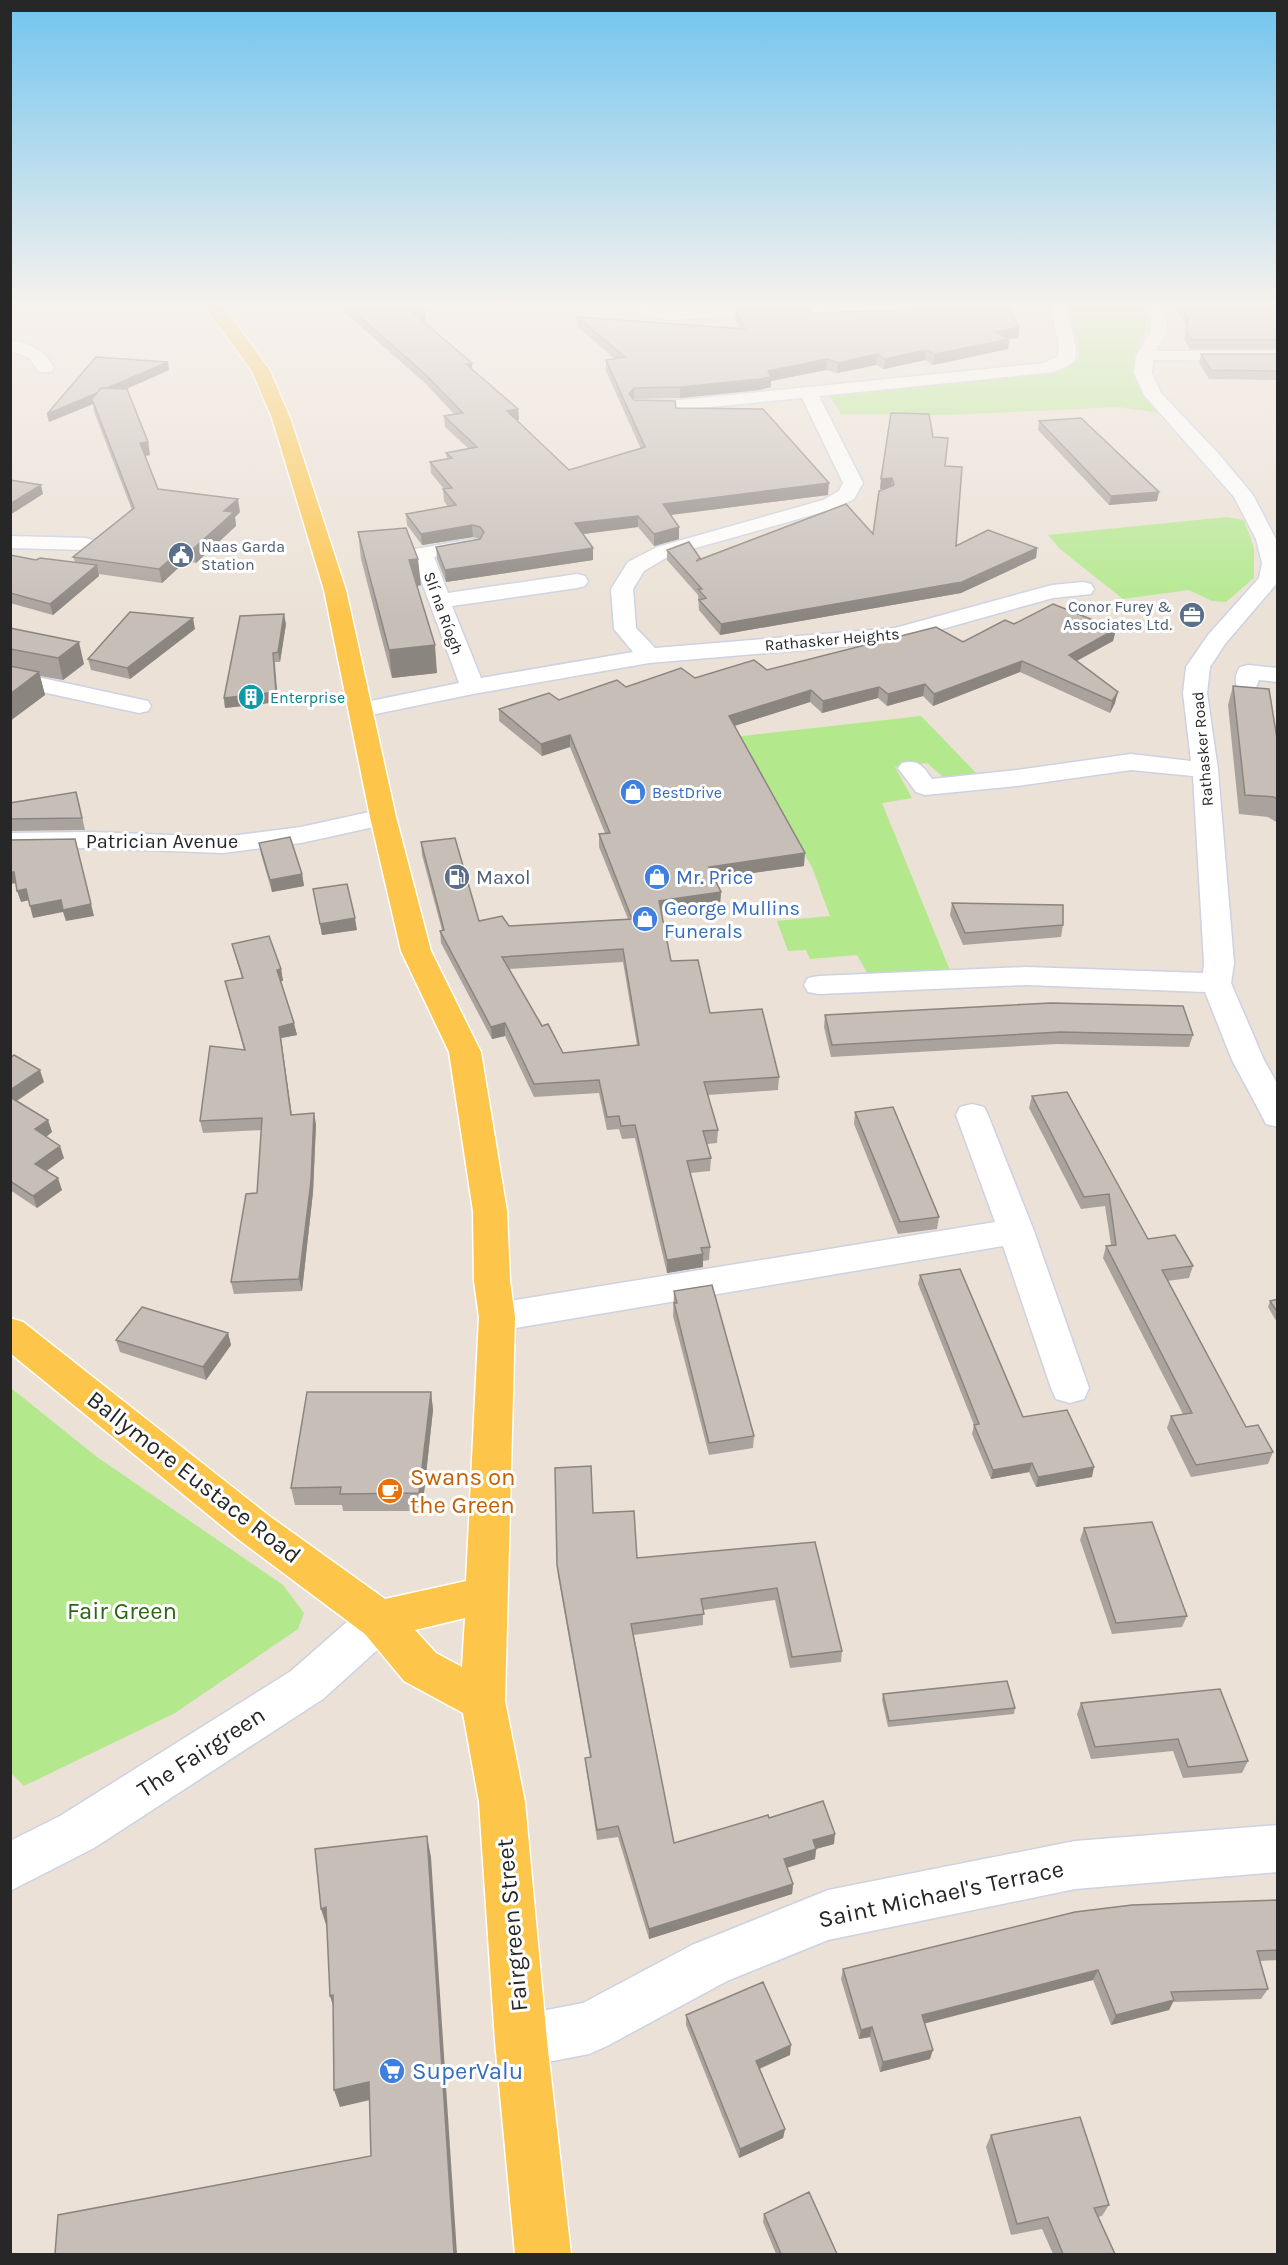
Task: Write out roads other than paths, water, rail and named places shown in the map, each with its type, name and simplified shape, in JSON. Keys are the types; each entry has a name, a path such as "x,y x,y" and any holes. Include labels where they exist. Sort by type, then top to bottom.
{"main road":[{"name":"Fairgreen Street","path":"276,407 335,590 383,817 416,951 465,1052 490,1210 492,1281 497,1317 483,1701 502,1802 521,2041 543,2254"},
{"name":"Ballymore Eustace Road","path":"10,1332 253,1527 380,1620 420,1667 483,1701"},
{"path":"380,1620 452,1601 485,1597"}],"street":[{"path":"649,656 625,629 622,589 636,567 664,551 830,504 847,495 853,483 815,407"},
{"name":"Rathasker Road","path":"1164,407 1243,495 1266,539 1273,562 1269,579 1216,640 1198,667 1195,693 1205,770 1219,963 1216,983 1248,1060 1278,1116"},
{"path":"10,542 86,544"},
{"name":"Slí na Ríogh","path":"472,545 422,552 462,664 473,687"},
{"path":"441,601 577,581"},
{"name":"Rathasker Heights","path":"361,710 473,687 649,656 896,635 1052,592 1083,589"},
{"path":"1247,685 1248,672 1278,675"},
{"path":"10,678 139,706"},
{"path":"911,768 925,787 1017,778 1131,762 1205,770"},
{"name":"Patrician Avenue","path":"10,841 90,840 223,845 301,835 383,817"},
{"path":"819,985 1026,976 1216,983"},
{"path":"972,1115 1016,1231 1070,1388"},
{"path":"497,1317 1016,1231"},
{"name":"The Fairgreen","path":"10,1867 76,1832 307,1684 380,1620"},
{"name":"Saint Michael's Terrace","path":"521,2041 590,2028 710,1964 828,1915 1075,1865 1278,1848"}],"place":[{"name":"Naas Garda Station","path":"181,555"},
{"name":"Conor Furey & Associates Ltd.","path":"1192,615"},
{"name":"Enterprise","path":"251,697"},
{"name":"BestDrive","path":"633,792"},
{"name":"Maxol","path":"457,877"},
{"name":"Mr. Price","path":"657,877"},
{"name":"George Mullins Funerals","path":"645,919"},
{"name":"Swans on the Green","path":"390,1491"},
{"name":"SuperValu","path":"392,2071"}],"park label":[{"name":"Fair Green","path":"122,1611"}]}
